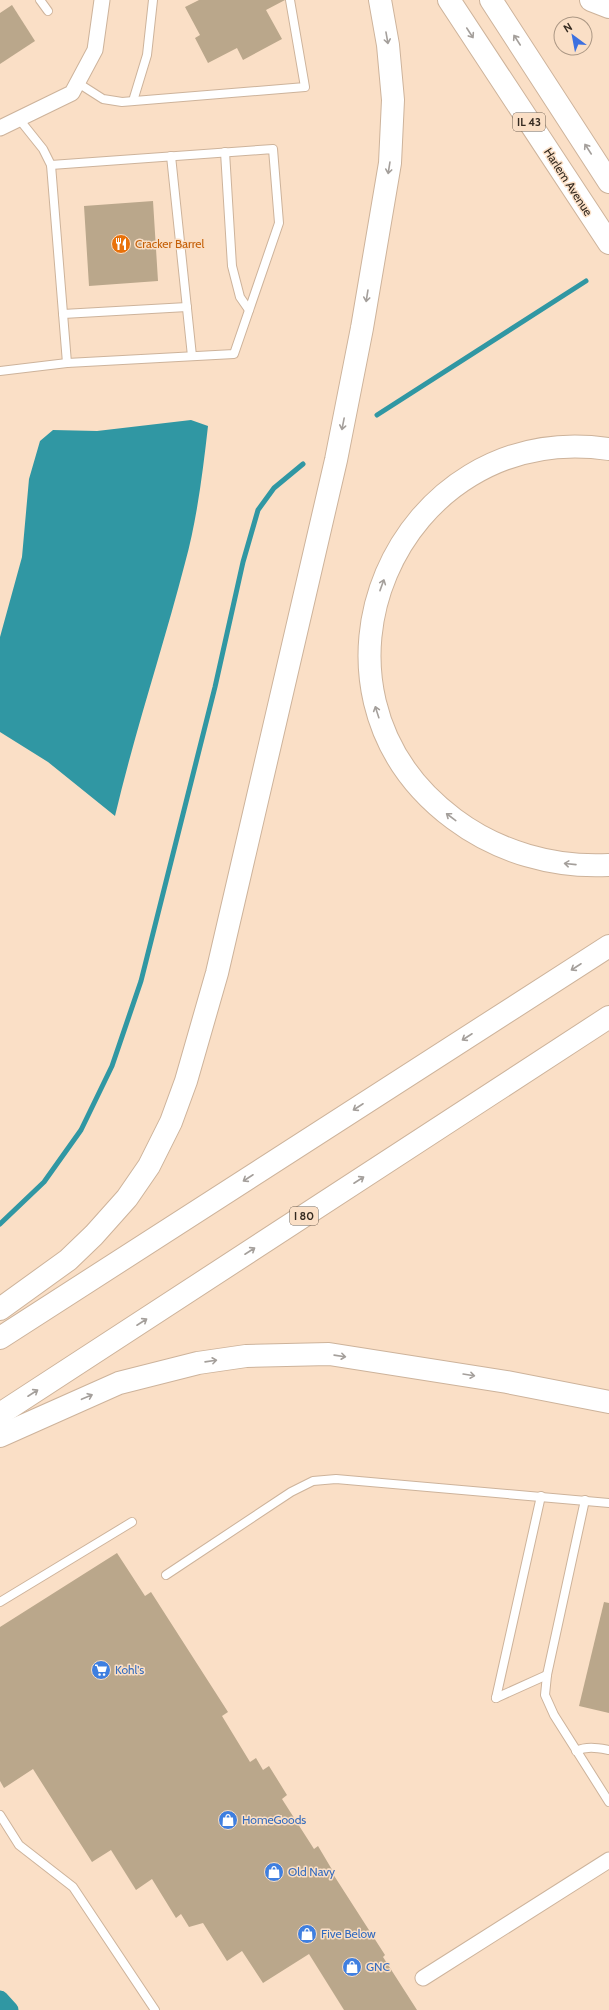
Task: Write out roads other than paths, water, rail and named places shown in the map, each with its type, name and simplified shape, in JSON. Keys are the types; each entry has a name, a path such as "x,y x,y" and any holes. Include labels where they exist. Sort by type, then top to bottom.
{"main road":[{"path":"0,1309 68,1260 94,1235 128,1198 150,1166 171,1122 190,1067 224,942 336,460 362,328 390,163 393,100 389,51 380,0"},
{"name":"Harlem Avenue","path":"449,0 609,243"},
{"name":"IL 43","path":"491,0 609,182"},
{"path":"591,0 609,7"},
{"path":"609,449 558,447 518,455 478,471 446,492 418,521 403,541 390,565 374,608 370,636 369,671 372,697 391,748 406,771 422,790 446,813 482,838 526,855 568,864 609,865"},
{"path":"0,1338 609,946"},
{"name":"I 80","path":"0,1414 609,1017"},
{"path":"0,1436 119,1383 198,1363 246,1356 329,1354 500,1380 609,1402"}],"street":[{"path":"0,128 72,93 95,50 102,0"},
{"path":"423,1978 609,1860"}],"lane":[{"path":"40,0 48,12"},
{"path":"133,101 147,55 153,0"},
{"path":"78,83 103,99 122,102 305,87 290,0"},
{"path":"19,119 43,149 51,165 67,363"},
{"path":"0,371 67,363 234,354 279,223 273,149 51,165"},
{"path":"225,152 232,266 240,297 249,310"},
{"path":"171,156 192,356"},
{"path":"63,314 187,307"},
{"path":"166,1575 291,1492 313,1481 336,1479 609,1503"},
{"path":"541,1496 496,1698 547,1675"},
{"path":"586,1500 547,1675 545,1695 554,1715 609,1802"},
{"path":"0,1602 132,1522"},
{"path":"576,1751 583,1748 594,1747 609,1750"},
{"path":"0,1815 19,1845 73,1887 155,2010"}],"water":[{"path":"191,420 208,426 202,477 193,530 115,816 48,762 0,732 0,637 22,557 29,479 40,441 53,430 97,431"}],"waterway":[{"path":"377,415 586,281"},
{"path":"0,1224 44,1182 81,1130 112,1066 141,981 215,687 243,562 258,510 274,488 303,464"},
{"path":"0,1999 10,2010"}],"place":[{"name":"Cracker Barrel","path":"121,244"},
{"name":"Kohl's","path":"101,1670"},
{"name":"HomeGoods","path":"228,1820"},
{"name":"Old Navy","path":"274,1872"},
{"name":"Five Below","path":"307,1934"},
{"name":"GNC","path":"352,1967"}]}
